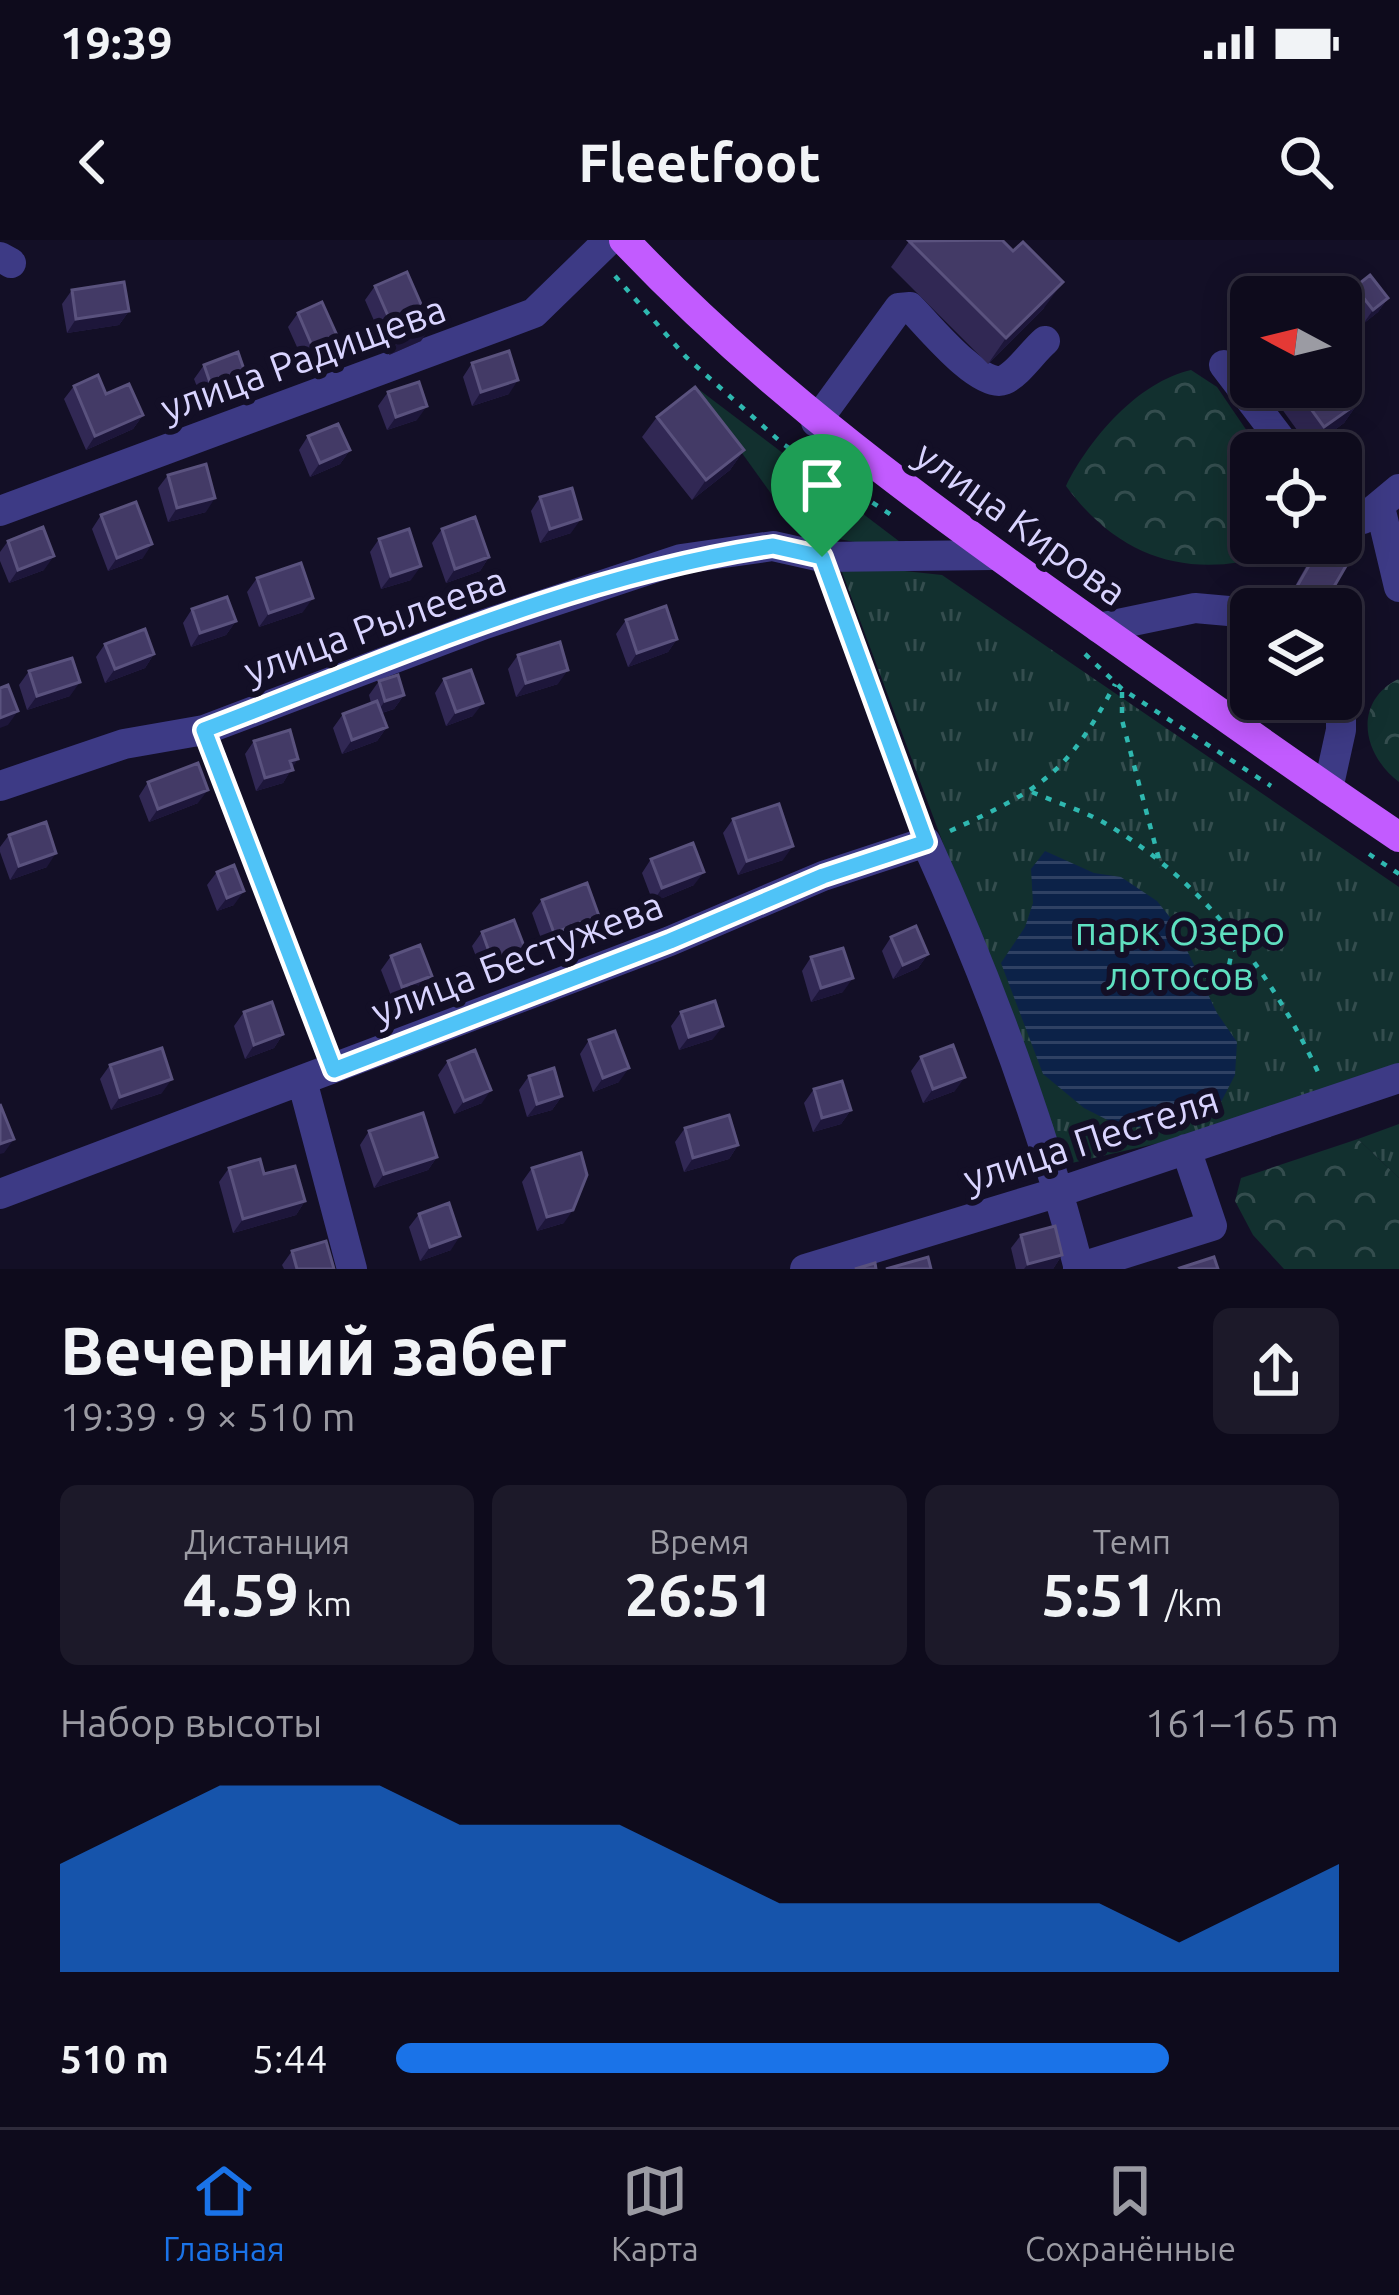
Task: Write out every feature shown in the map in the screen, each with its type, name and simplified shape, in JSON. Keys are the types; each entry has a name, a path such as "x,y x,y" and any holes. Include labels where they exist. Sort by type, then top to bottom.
{"main road":[{"name":"улица Кирова","path":"609,244 817,422 994,555 1399,837"}],"street":[{"name":"улица Радищева","path":"0,511 534,313 609,244"},
{"path":"817,422 899,308 910,307 972,370 991,381 1004,380 1045,340"},
{"path":"1224,365 1275,432"},
{"path":"1362,519 1390,498"},
{"path":"1390,498 1399,586"},
{"name":"улица Рылеева","path":"0,787 124,744 204,730 485,624 681,559 773,546 822,557 994,555"},
{"path":"1099,628 1195,608 1230,609"},
{"path":"1328,789 1341,720"},
{"path":"926,842 962,920 1059,1192 1078,1269 1212,1226 1186,1150"},
{"name":"улица Бестужева","path":"0,1195 303,1084 823,876 926,842"},
{"name":"улица Пестеля","path":"805,1269 1059,1192 1399,1078"},
{"path":"303,1084 352,1269"}],"path":[{"path":"609,244 686,357 783,444 899,520"},
{"path":"822,557 926,842 1030,791 1083,744 1116,682"},
{"path":"1122,688 1122,719 1161,867"},
{"path":"204,730 334,1070"},
{"path":"1030,791 1108,825 1228,923 1293,1019 1331,1101"},
{"path":"1206,979 1228,971 1232,950 1242,944"}],"green space":[{"path":"1191,370 1217,387 1248,432 1230,432 1230,563 1172,561 1143,551 1115,536 1066,486 1088,449 1118,414 1171,376"},
{"path":"693,385 916,554 798,531"},
{"name":"парк Озеро лотосов","path":"839,564 942,575 1399,887 1399,1068 1237,1125 1063,1165"},
{"path":"1398,679 1399,782 1377,758 1368,729 1374,701"},
{"path":"1399,1124 1399,1178 1358,1139"},
{"path":"1358,1139 1399,1178 1399,1269 1284,1269 1253,1235 1235,1201 1241,1178"}],"water":[{"path":"1045,851 1094,873 1121,877 1157,901 1173,921 1217,1013 1237,1042 1235,1075 1220,1104 1168,1125 1123,1128 1084,1108 1043,1074 1001,963 1025,927 1033,903 1031,869"}],"building":[{"path":"1002,240 1013,251 1023,242 1063,282 1006,338 909,241"},
{"path":"407,272 431,327 399,341 375,286"},
{"path":"1370,275 1388,298 1373,310 1362,296 1362,281"},
{"path":"124,282 129,311 76,319 72,290"},
{"path":"322,302 344,351 319,362 298,313"},
{"path":"509,351 518,380 481,392 472,363"},
{"path":"238,352 247,378 213,391 204,365"},
{"path":"98,375 106,394 129,384 143,415 95,436 74,386"},
{"path":"419,382 427,406 396,417 388,392"},
{"path":"695,387 744,450 706,480 657,417"},
{"path":"1310,408 1351,408 1324,427"},
{"path":"338,424 350,450 320,463 308,436"},
{"path":"206,464 215,498 177,508 168,475"},
{"path":"572,488 581,519 550,529 540,497"},
{"path":"136,502 152,544 117,558 101,515"},
{"path":"475,517 489,557 455,569 442,529"},
{"path":"43,527 54,556 18,570 8,541"},
{"path":"409,529 421,566 391,576 379,539"},
{"path":"301,563 313,598 269,613 257,578"},
{"path":"1310,564 1347,564 1333,588 1296,588"},
{"path":"227,597 236,621 200,633 192,609"},
{"path":"666,606 677,639 637,653 626,620"},
{"path":"145,629 154,654 115,669 105,644"},
{"path":"560,642 568,670 526,683 518,655"},
{"path":"72,658 80,682 37,696 29,671"},
{"path":"471,670 483,703 456,712 444,679"},
{"path":"398,675 404,695 385,701 379,681"},
{"path":"8,685 18,711 0,718 0,688"},
{"path":"377,701 387,727 352,740 343,714"},
{"path":"290,730 298,759 290,761 293,770 265,778 254,741"},
{"path":"198,763 208,790 158,809 148,782"},
{"path":"779,804 793,846 747,861 733,819"},
{"path":"46,822 56,853 19,866 9,835"},
{"path":"693,843 704,872 662,888 651,859"},
{"path":"234,865 244,891 227,898 217,872"},
{"path":"587,883 599,916 554,933 542,900"},
{"path":"514,920 529,959 496,971 482,932"},
{"path":"916,926 928,954 903,965 891,937"},
{"path":"420,945 432,976 402,987 391,956"},
{"path":"843,948 853,978 821,988 811,957"},
{"path":"715,1001 723,1026 689,1037 681,1012"},
{"path":"272,1002 283,1034 254,1045 244,1012"},
{"path":"615,1031 629,1068 603,1078 589,1040"},
{"path":"953,1045 965,1077 933,1089 921,1057"},
{"path":"162,1048 172,1079 120,1097 110,1065"},
{"path":"475,1050 491,1090 464,1101 448,1061"},
{"path":"554,1068 562,1096 537,1104 529,1076"},
{"path":"842,1081 851,1110 822,1118 814,1089"},
{"path":"0,1104 14,1139 0,1144"},
{"path":"423,1113 437,1157 384,1174 369,1131"},
{"path":"729,1115 738,1145 693,1158 685,1128"},
{"path":"581,1153 587,1175 573,1210 547,1217 532,1168"},
{"path":"260,1159 264,1174 295,1166 305,1201 243,1219 229,1168"},
{"path":"449,1203 460,1236 430,1247 419,1214"},
{"path":"1055,1226 1062,1255 1028,1264 1021,1235"},
{"path":"326,1241 334,1269 297,1269 292,1251"},
{"path":"928,1257 931,1269 886,1269"},
{"path":"1214,1257 1218,1269 1180,1268"}],"route":[{"path":"773,546 822,557 926,842 823,876 670,941 334,1070 204,730 485,624 681,559 773,546"}]}
